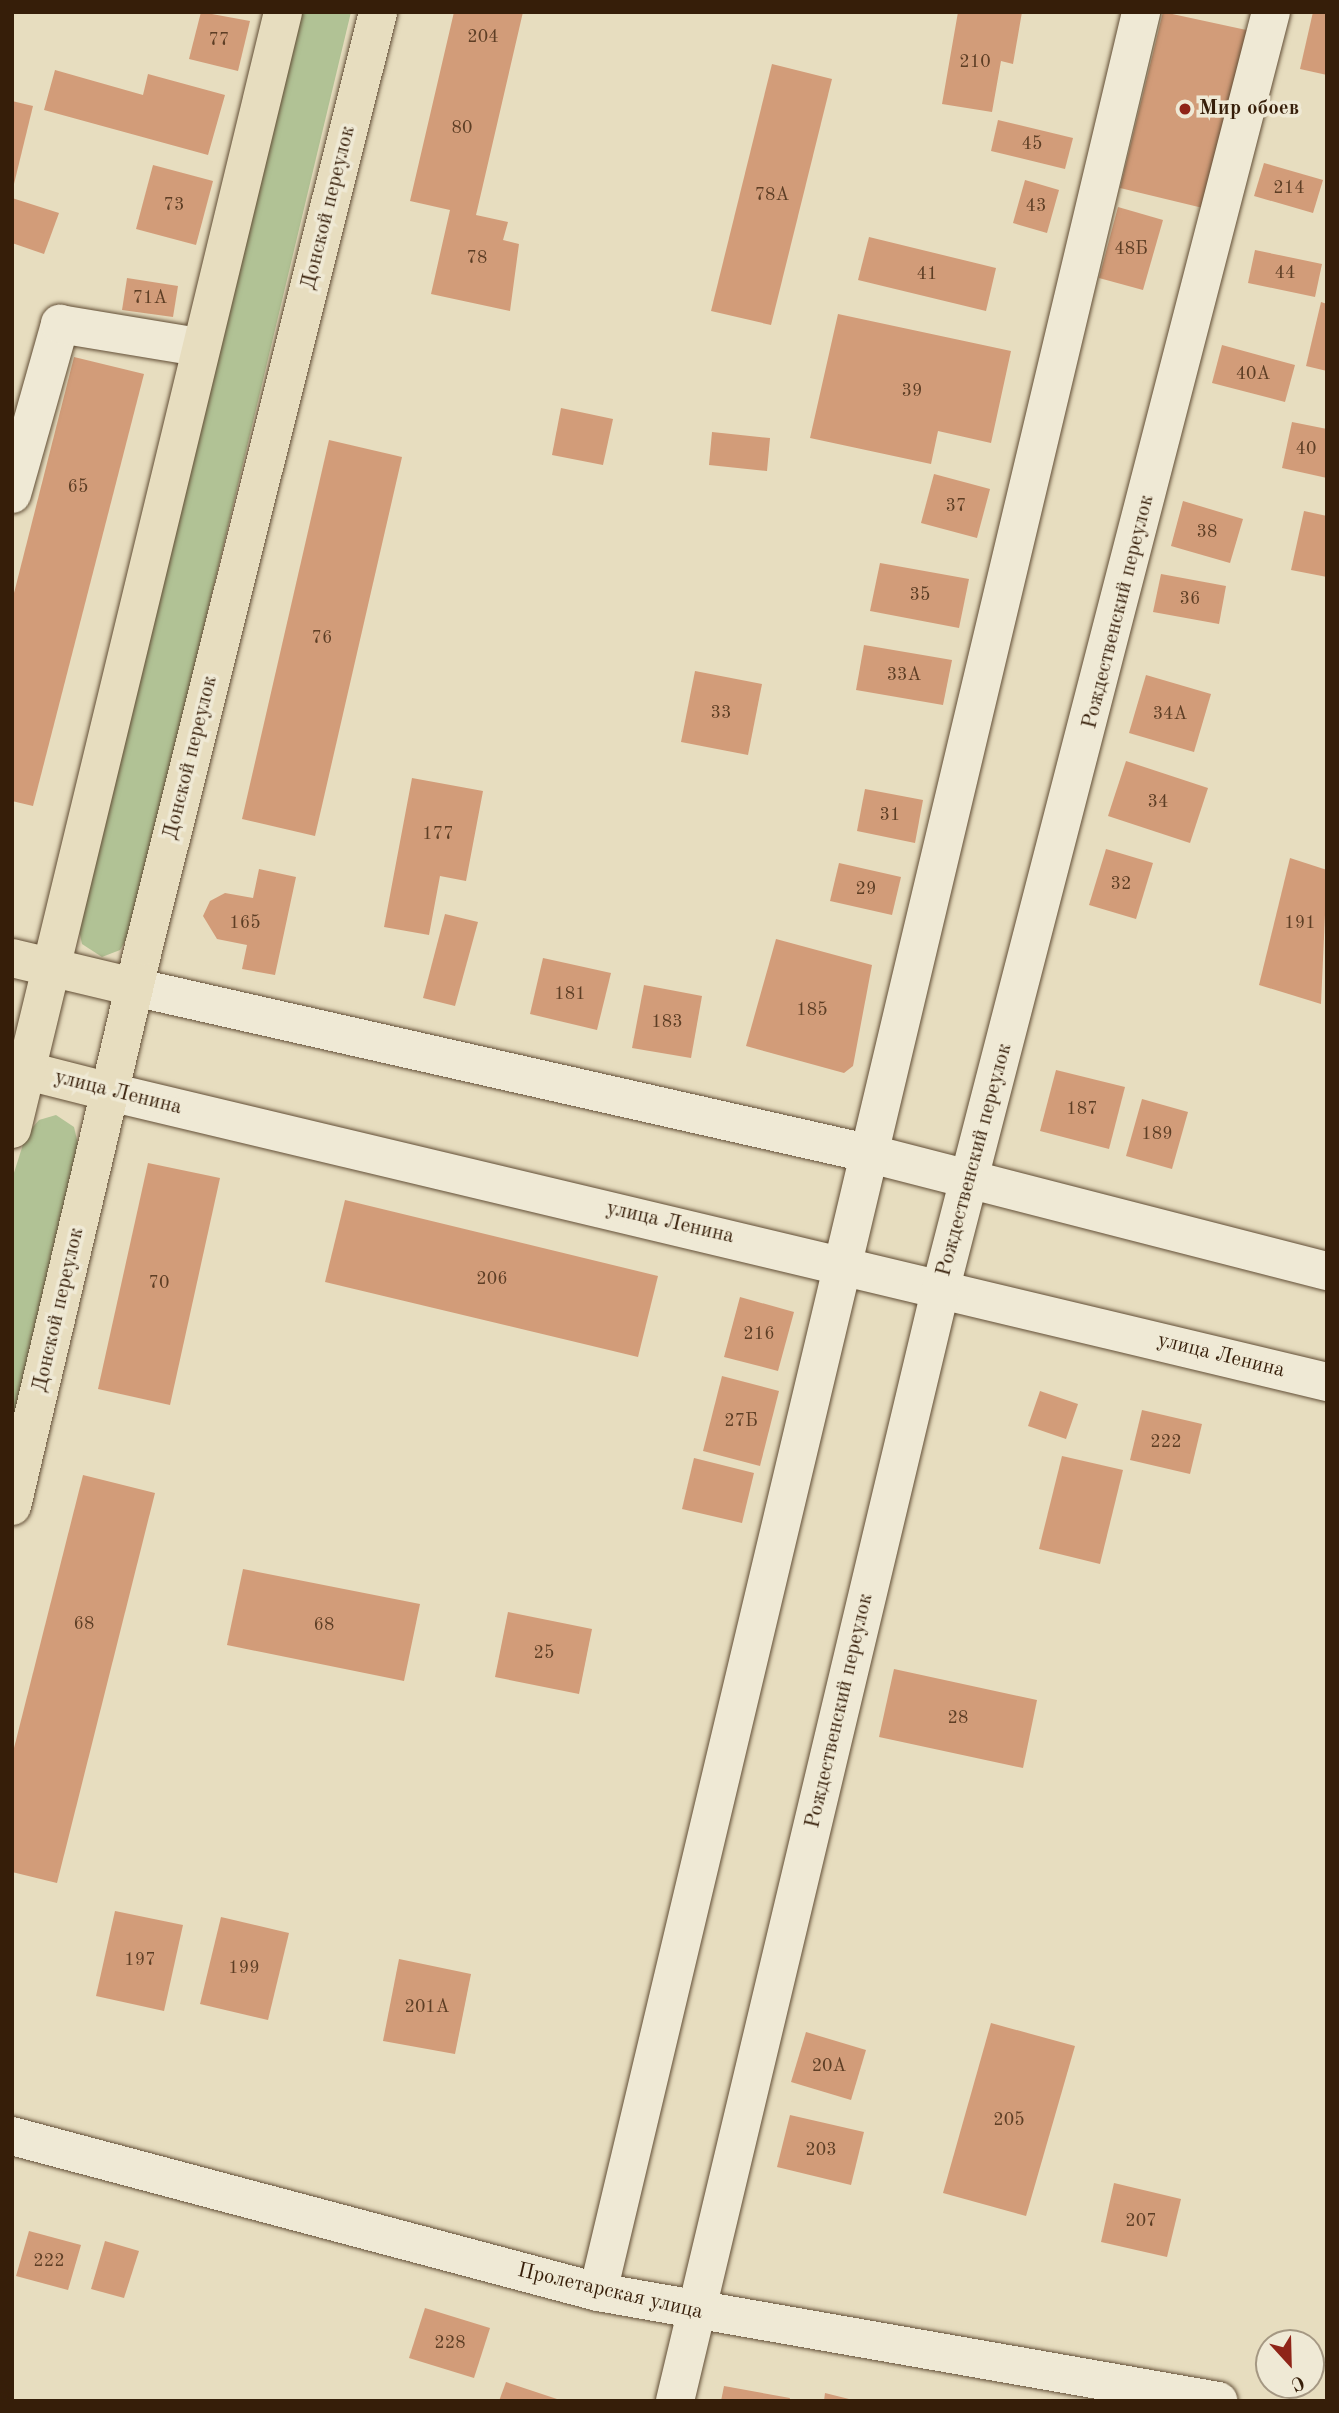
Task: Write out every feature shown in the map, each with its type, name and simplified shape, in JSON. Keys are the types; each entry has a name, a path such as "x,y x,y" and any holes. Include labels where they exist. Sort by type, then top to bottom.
{"main road":[{"path":"12,1129 30,962 199,347 283,12"},
{"name":"Донской переулок","path":"12,1506 135,987 378,12"},
{"path":"30,962 135,987"},
{"name":"улица Ленина","path":"19,1069 110,1091"}],"street":[{"path":"598,2292 839,1263 1142,12"},
{"name":"Рождественский переулок","path":"675,2401 941,1287 971,1181 1271,12"},
{"path":"12,494 60,324 199,347"},
{"path":"135,987 867,1153 1327,1271"},
{"name":"улица Ленина","path":"110,1091 941,1287 1327,1382"},
{"name":"Пролетарская улица","path":"12,2136 598,2292 697,2312 1218,2401"}],"green space":[{"path":"300,12 351,12 131,932 120,950 102,957 82,944 76,916"},
{"path":"56,1115 74,1127 78,1144 12,1427 12,1179 26,1135 39,1120"}],"building":[{"path":"201,12 250,21 238,71 189,59"},
{"path":"454,12 523,12 476,215 508,222 503,240 519,244 510,311 431,294 450,210 410,201"},
{"path":"958,12 1022,12 1013,64 1001,61 992,112 942,104"},
{"name":"Мир обоев","path":"1163,12 1251,31 1207,209 1120,188"},
{"path":"1313,12 1327,12 1327,75 1300,69"},
{"path":"772,64 832,79 771,325 711,311"},
{"path":"55,70 143,95 148,74 225,95 208,155 44,110"},
{"path":"12,101 33,106 13,188 12,188"},
{"path":"998,120 1073,138 1065,169 991,151"},
{"path":"1264,163 1323,180 1313,213 1254,196"},
{"path":"153,165 213,181 196,245 136,229"},
{"path":"1025,180 1059,190 1047,233 1013,223"},
{"path":"12,198 59,213 44,254 12,243"},
{"path":"1118,207 1163,220 1143,290 1099,278"},
{"path":"869,237 996,268 986,311 858,280"},
{"path":"1255,250 1322,264 1315,297 1248,283"},
{"path":"127,278 178,286 173,317 122,310"},
{"path":"1321,302 1327,304 1327,371 1306,366"},
{"path":"838,314 1011,351 991,443 938,431 931,464 810,438"},
{"path":"1222,345 1295,365 1285,402 1212,383"},
{"path":"74,357 144,374 33,806 12,801 12,601"},
{"path":"561,408 613,419 603,465 552,455"},
{"path":"1292,422 1327,429 1327,478 1282,468"},
{"path":"712,432 770,438 767,471 709,465"},
{"path":"329,440 402,457 315,836 242,819"},
{"path":"934,474 990,489 977,538 921,523"},
{"path":"1183,501 1243,519 1230,563 1171,546"},
{"path":"1304,511 1327,516 1327,577 1291,570"},
{"path":"880,563 969,579 959,628 870,611"},
{"path":"1161,574 1226,586 1219,624 1153,612"},
{"path":"864,645 952,660 943,705 856,690"},
{"path":"695,671 762,684 748,755 681,742"},
{"path":"1146,675 1211,694 1194,752 1129,733"},
{"path":"1126,761 1208,788 1190,843 1108,816"},
{"path":"412,778 483,791 466,881 440,876 429,935 384,927"},
{"path":"865,789 923,800 915,843 857,831"},
{"path":"1106,849 1153,863 1136,919 1089,905"},
{"path":"1290,858 1327,870 1321,1004 1259,985"},
{"path":"839,863 901,877 892,915 830,901"},
{"path":"259,869 296,877 275,975 242,969 247,945 217,939 203,916 210,901 225,893 253,898"},
{"path":"445,914 478,922 455,1006 423,998"},
{"path":"776,939 872,965 853,1066 844,1073 746,1046"},
{"path":"543,958 611,973 597,1030 530,1014"},
{"path":"644,985 702,996 691,1058 632,1048"},
{"path":"1056,1070 1125,1087 1109,1149 1040,1131"},
{"path":"1142,1099 1188,1112 1172,1169 1126,1156"},
{"path":"148,1163 220,1178 170,1405 98,1389"},
{"path":"345,1200 658,1276 638,1357 325,1282"},
{"path":"740,1297 794,1312 778,1371 724,1357"},
{"path":"722,1376 779,1391 760,1466 703,1451"},
{"path":"1040,1391 1078,1404 1066,1439 1028,1426"},
{"path":"1142,1410 1202,1424 1190,1474 1130,1460"},
{"path":"1062,1456 1123,1470 1100,1564 1039,1549"},
{"path":"694,1458 754,1473 742,1523 682,1509"},
{"path":"83,1475 155,1493 57,1883 12,1872 12,1756"},
{"path":"243,1569 420,1604 404,1681 227,1645"},
{"path":"508,1612 592,1629 579,1694 495,1677"},
{"path":"894,1669 1037,1700 1023,1768 879,1737"},
{"path":"115,1911 183,1925 164,2011 96,1996"},
{"path":"221,1917 289,1933 268,2020 200,2004"},
{"path":"399,1959 471,1974 455,2054 383,2041"},
{"path":"991,2023 1075,2046 1026,2216 943,2193"},
{"path":"806,2032 866,2050 851,2100 791,2082"},
{"path":"790,2115 864,2132 851,2185 777,2167"},
{"path":"1114,2183 1181,2199 1167,2257 1101,2242"},
{"path":"29,2231 81,2245 68,2290 16,2276"},
{"path":"105,2241 139,2251 124,2298 91,2289"},
{"path":"425,2308 490,2328 474,2378 409,2358"},
{"path":"506,2382 560,2400 560,2401 499,2401"},
{"path":"724,2386 790,2398 789,2401 721,2401"},
{"path":"825,2393 853,2400 853,2401 824,2401"}],"place":[{"name":"Мир обоев","path":"1185,109"}]}
